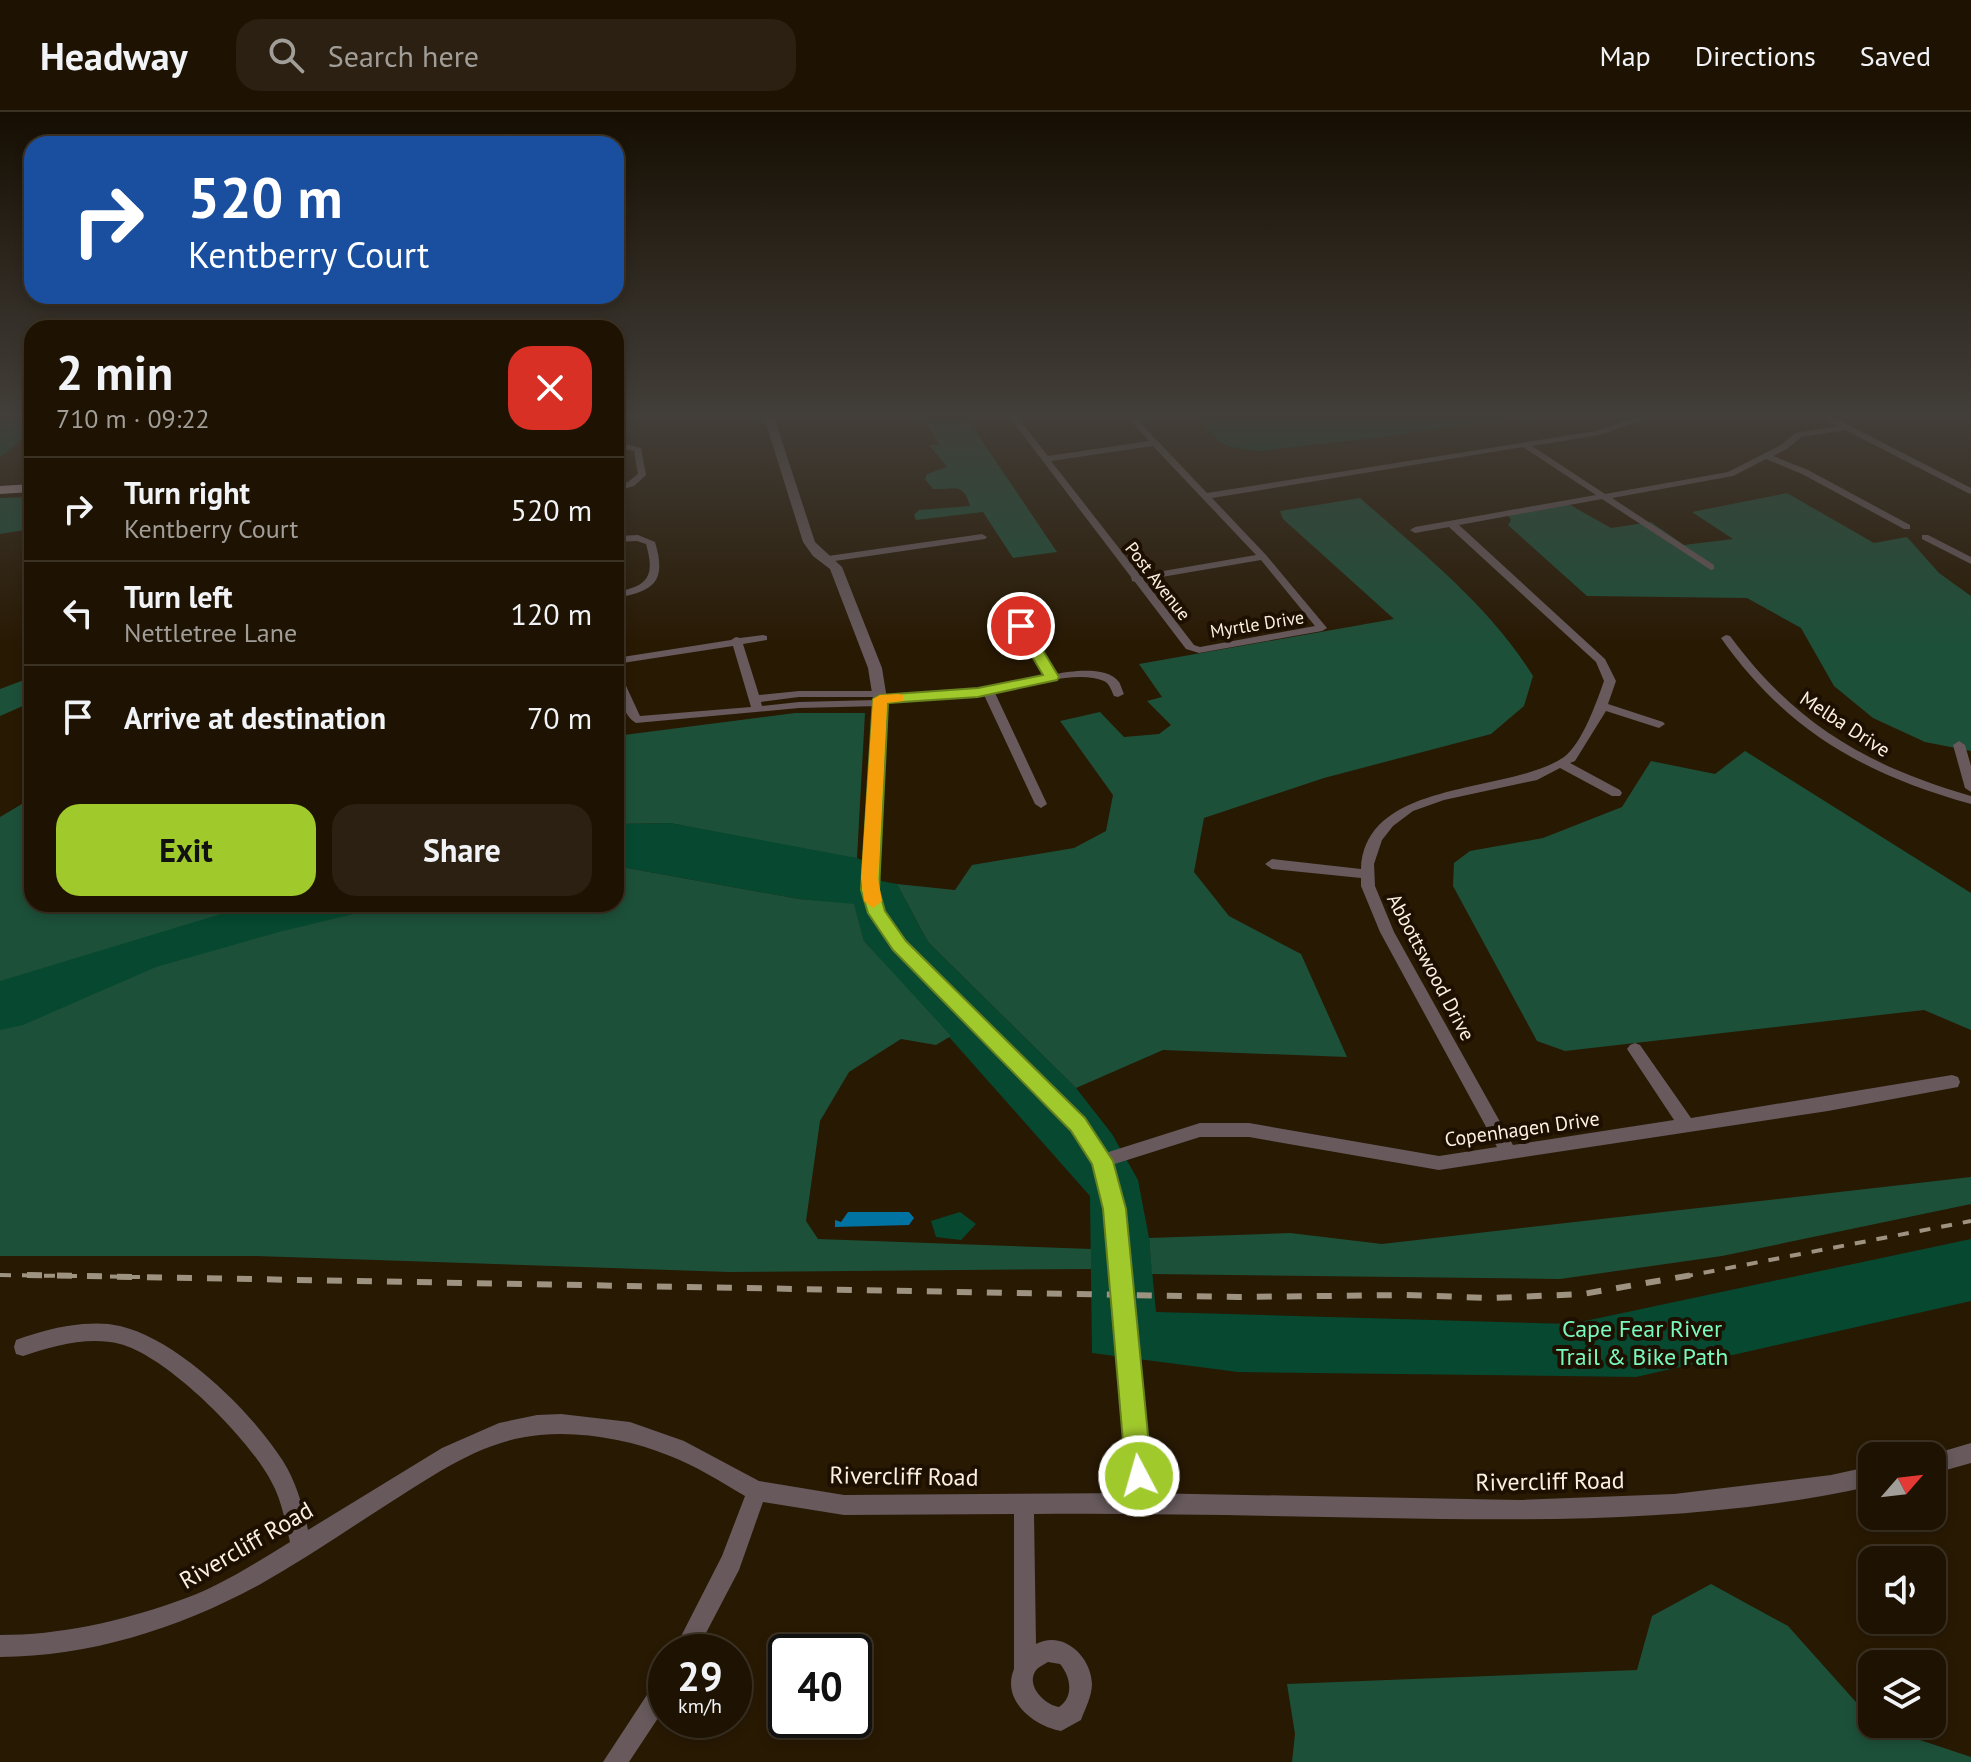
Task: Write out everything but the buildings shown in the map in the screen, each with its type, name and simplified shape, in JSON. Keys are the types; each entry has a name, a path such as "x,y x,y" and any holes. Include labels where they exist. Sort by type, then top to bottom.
{"street":[{"path":"793,491 809,542 817,553 836,567 870,654 880,699 869,878 877,913 900,945 1078,1125 1102,1161 1115,1209 1142,1503"},
{"name":"Post Avenue","path":"1069,491 1187,645 1196,650"},
{"path":"1200,491 1263,557"},
{"path":"1205,496 1236,491"},
{"path":"1596,491 1711,567"},
{"path":"1415,530 1638,491"},
{"path":"1840,491 1907,527"},
{"path":"1272,864 1365,874 1376,839 1397,815 1441,797 1533,777 1562,764 1580,749 1603,706 1610,681 1601,661 1452,524"},
{"path":"828,559 982,537"},
{"path":"1925,537 1971,561"},
{"path":"624,538 650,542 655,575 651,584 643,590 624,594"},
{"path":"1135,579 1263,557"},
{"name":"Myrtle Drive","path":"1196,650 1323,627 1263,557"},
{"path":"1005,600 1052,677"},
{"path":"624,660 763,638"},
{"name":"Melba Drive","path":"1726,638 1769,693 1815,731 1898,777 1971,800"},
{"path":"736,640 756,704"},
{"path":"624,693 636,720 756,704 799,693 880,699 988,691 1080,673 1100,675 1114,683 1118,694"},
{"path":"988,691 1041,804"},
{"path":"1603,706 1659,724"},
{"path":"1959,745 1971,788"},
{"path":"1562,764 1616,793"},
{"name":"Abbottswood Drive","path":"1365,874 1374,907 1508,1152"},
{"path":"1635,1049 1687,1126"},
{"name":"Copenhagen Drive","path":"1102,1161 1200,1130 1249,1130 1439,1163 1952,1082"},
{"path":"23,1347 47,1339 96,1332 136,1339 161,1353 259,1444 286,1488 301,1545"},
{"name":"Rivercliff Road","path":"0,1646 76,1641 180,1612 224,1593 449,1455 499,1433 537,1425 561,1424 630,1432 677,1448 757,1491 844,1505 1142,1503 1520,1510 1674,1504 1858,1479"},
{"path":"1946,1460 1971,1453"},
{"path":"693,1634 731,1562 757,1491"},
{"path":"1024,1503 1025,1670"},
{"path":"615,1762 648,1713"}],"green space":[{"path":"962,491 1016,491 1057,552 1013,558 983,512 916,520 914,515 919,510 970,506"},
{"path":"1787,493 1874,543 1907,537 1939,573 1971,596 1971,751 1925,742 1873,718 1834,686 1801,628 1747,598 1587,596 1508,525 1511,520 1505,511 1563,501 1611,528 1651,522 1684,545 1733,539 1692,512"},
{"path":"24,497 24,530 0,534 0,498"},
{"path":"1360,498 1453,581 1515,650 1533,676 1524,706 1491,734 1324,778 1204,818 1194,872 1229,916 1301,954 1347,1057 1163,1050 1076,1088 928,942 897,884 955,890 972,865 1074,848 1106,831 1113,795 1060,721 1100,712 1124,737 1159,734 1171,725 1147,701 1162,697 1139,664 1394,619 1283,519 1280,511"},
{"path":"24,680 24,706 0,716 0,689"},
{"path":"795,713 865,713 857,858 670,823 624,824 624,735"},
{"path":"1745,751 1971,893 1971,1030 1924,1010 1565,1051 1537,1041 1453,886 1454,863 1470,851 1543,838 1622,807 1651,761 1715,774"},
{"path":"24,803 24,912 228,912 0,981 0,817"},
{"name":"Cape Fear River Trail & Bike Path","path":"670,823 842,853 877,865 881,881 897,884 928,942 1076,1088 1112,1134 1138,1180 1149,1238 1156,1312 1571,1324 1971,1239 1971,1301 1636,1377 1238,1372 1092,1353 1090,1196 864,941 854,905 799,899 624,867 624,824"},
{"path":"0,846 24,890 24,912 453,912 0,1204"},
{"path":"624,867 799,899 854,904 864,941 951,1036 936,1045 901,1039 849,1072 820,1121 806,1221 818,1239 1091,1249 1091,1269 729,1272 256,1256 0,1256 0,1030 23,1025 156,967 362,912 624,912"},
{"path":"1971,1177 1971,1204 1722,1256 1560,1279 1152,1274 1149,1238 1290,1233 1382,1244"},
{"path":"960,1212 976,1224 961,1240 936,1237 931,1221"},
{"path":"1711,1584 1788,1626 1858,1704 1858,1738 1914,1738 1971,1757 1971,1762 1292,1762 1295,1734 1287,1684 1637,1670 1652,1616"}],"water":[{"path":"848,1212 909,1212 914,1218 909,1225 835,1227 835,1220 841,1222"}],"railway":[{"path":"1682,1277 1971,1221"},
{"path":"0,1275 126,1277"},
{"path":"27,1275 126,1277"},
{"path":"126,1277 1238,1297 1405,1295 1492,1298 1583,1294 1692,1275"},
{"path":"126,1277 140,1277"}],"slow traffic":[{"path":"873,901 869,878 880,699 898,698"}],"route":[{"path":"1021,626 1052,677 978,693 880,699 870,890 877,913 900,945 1078,1125 1102,1161 1115,1209 1139,1476"}]}
